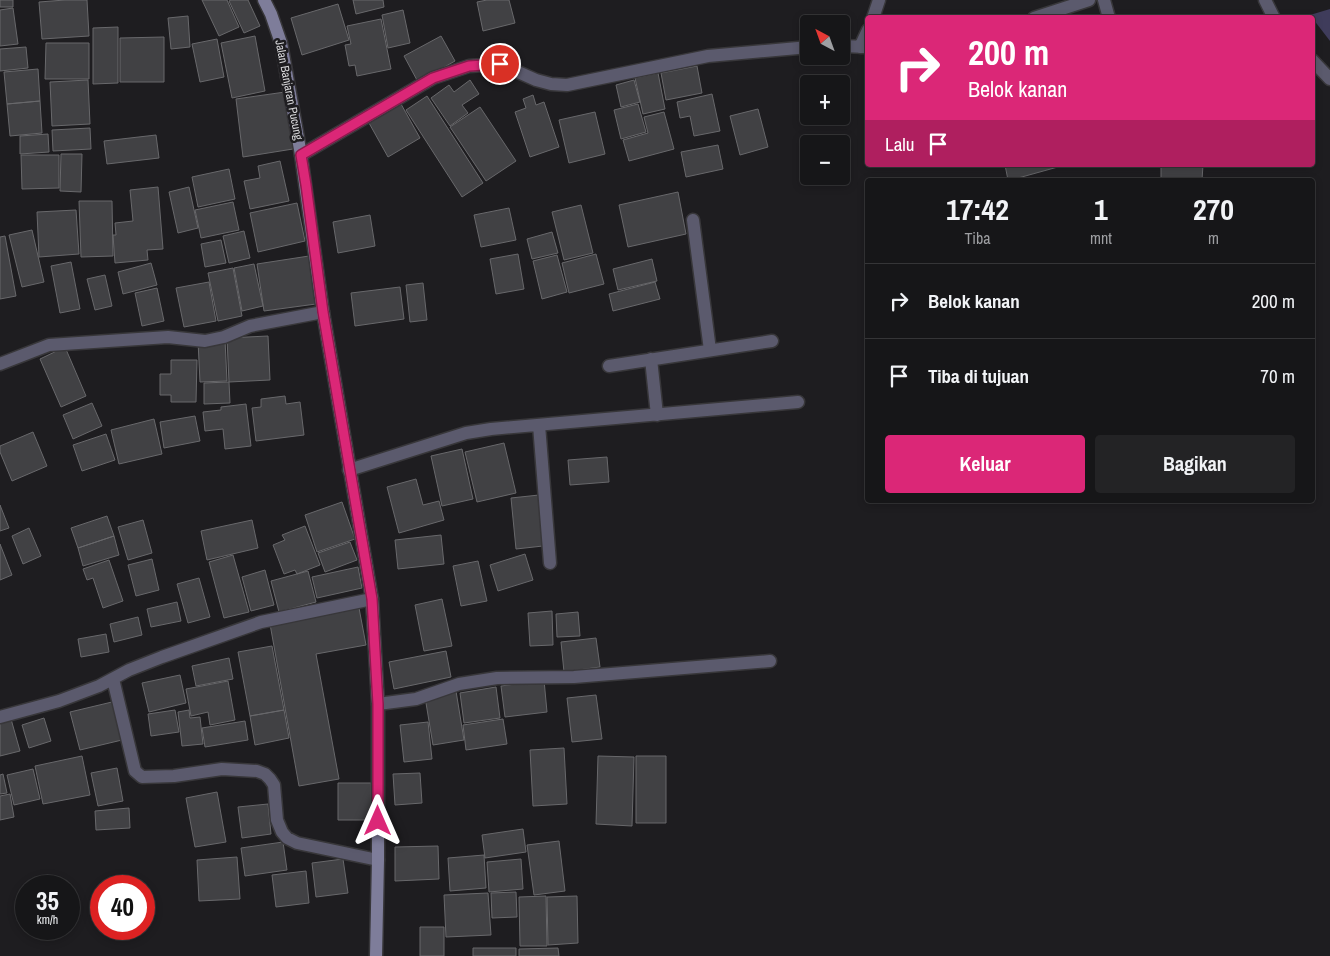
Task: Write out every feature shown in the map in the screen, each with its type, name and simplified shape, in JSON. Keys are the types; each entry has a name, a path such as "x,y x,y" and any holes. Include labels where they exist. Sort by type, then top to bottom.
{"street":[{"name":"Jalan Banjaran Pucung","path":"264,0 281,43 306,185 323,312 372,599 378,704 376,956"},
{"path":"874,15 879,0"},
{"path":"1043,15 1089,0"},
{"path":"1104,0 1109,15"},
{"path":"1264,0 1272,15"},
{"path":"850,46 864,47"},
{"path":"301,155 433,78 469,66 500,64 536,80 551,84 567,85 708,56 800,48"},
{"path":"1315,63 1330,80"},
{"path":"692,220 710,350"},
{"path":"0,364 49,345 168,337 206,341 224,337 250,326 323,312"},
{"path":"609,366 772,340"},
{"path":"651,360 657,416"},
{"path":"349,470 466,433 491,429 657,416 798,402"},
{"path":"539,425 550,564"},
{"path":"0,717 59,701 98,686 129,670 162,657 262,622 372,599"},
{"path":"378,704 416,699 459,684 497,678 574,676 770,661"},
{"path":"113,679 135,771 138,775 142,777 174,776 222,769 258,771 265,774 274,785 277,820 287,838 297,842 378,860"}],"shaded area":[{"path":"1330,9 1330,41 1315,22 1315,15 1310,15"}],"building":[{"path":"0,0 13,0 13,7 0,7"},
{"path":"87,0 89,36 42,39 39,2"},
{"path":"202,0 227,0 239,27 219,36"},
{"path":"248,0 260,26 244,33 229,1"},
{"path":"353,0 383,0 384,7 356,14"},
{"path":"509,0 515,23 483,31 477,2"},
{"path":"338,4 349,40 302,55 291,18"},
{"path":"13,8 18,44 0,46 0,10"},
{"path":"403,10 410,43 388,48 382,15"},
{"path":"188,16 190,47 171,49 168,18"},
{"path":"381,19 391,69 357,76 355,65 349,66 345,45 351,44 347,26"},
{"path":"118,27 118,83 93,84 93,28"},
{"path":"255,36 265,91 232,98 221,43"},
{"path":"441,36 455,61 418,82 404,56"},
{"path":"164,37 164,82 120,82 120,38"},
{"path":"217,39 224,77 200,82 192,44"},
{"path":"46,43 89,43 89,79 45,79"},
{"path":"26,47 28,68 0,71 0,49"},
{"path":"697,66 702,93 666,100 661,73"},
{"path":"38,69 40,101 7,104 4,72"},
{"path":"658,73 665,109 643,114 635,78"},
{"path":"88,80 90,124 52,126 50,82"},
{"path":"470,80 479,94 462,105 468,113 450,126 431,98 449,85 454,92"},
{"path":"634,80 640,102 621,107 616,85"},
{"path":"285,92 293,149 243,157 236,99"},
{"path":"712,94 720,131 694,136 690,116 680,118 677,102"},
{"path":"533,95 536,105 544,102 559,147 530,157 515,112 526,108 523,99"},
{"path":"427,96 483,183 462,197 406,110"},
{"path":"40,101 42,133 10,136 7,104"},
{"path":"401,104 420,138 388,157 369,123"},
{"path":"638,104 646,132 621,139 614,110"},
{"path":"480,107 516,161 486,181 450,127"},
{"path":"758,109 768,147 740,155 730,116"},
{"path":"595,112 605,154 569,163 559,120"},
{"path":"664,112 674,149 629,161 623,140 648,133 644,117"},
{"path":"90,128 91,149 53,151 52,130"},
{"path":"48,134 49,152 20,154 20,136"},
{"path":"156,135 159,158 107,164 104,141"},
{"path":"718,145 723,169 686,177 681,152"},
{"path":"61,154 82,154 81,192 60,191"},
{"path":"21,155 59,155 59,188 22,189"},
{"path":"280,161 289,201 250,209 244,181 260,178 258,166"},
{"path":"1005,167 1058,167 1018,178 1008,178"},
{"path":"1161,167 1203,167 1202,178 1161,178"},
{"path":"229,169 235,199 198,207 192,177"},
{"path":"158,187 163,249 147,250 148,260 115,263 113,235 116,235 115,223 133,221 130,190"},
{"path":"189,187 198,228 178,233 169,192"},
{"path":"678,192 686,234 628,247 619,205"},
{"path":"79,201 112,201 113,256 81,257"},
{"path":"233,202 239,230 201,238 195,210"},
{"path":"297,203 305,241 258,252 250,213"},
{"path":"581,205 593,253 564,260 552,212"},
{"path":"509,208 516,240 481,247 474,215"},
{"path":"76,210 79,254 39,257 37,212"},
{"path":"370,215 375,246 338,253 333,222"},
{"path":"32,230 44,282 22,287 9,235"},
{"path":"244,231 250,258 229,263 223,236"},
{"path":"552,232 558,253 532,259 527,239"},
{"path":"5,236 16,296 0,299 0,237"},
{"path":"221,240 226,263 205,267 201,244"},
{"path":"518,254 524,289 496,294 490,259"},
{"path":"596,254 604,284 569,293 562,263"},
{"path":"557,255 567,292 542,299 533,261"},
{"path":"309,256 316,304 264,311 257,264"},
{"path":"652,259 657,281 618,290 613,269"},
{"path":"71,262 80,309 60,313 51,266"},
{"path":"151,263 157,285 123,294 118,272"},
{"path":"254,264 263,306 242,311 234,268"},
{"path":"233,268 242,316 218,321 208,273"},
{"path":"105,275 112,306 95,310 87,279"},
{"path":"209,282 216,321 184,327 176,288"},
{"path":"655,282 660,299 613,311 609,294"},
{"path":"423,283 427,320 410,322 406,285"},
{"path":"400,287 404,319 355,326 351,293"},
{"path":"157,288 164,321 142,326 135,293"},
{"path":"268,336 270,380 229,382 227,338"},
{"path":"225,340 227,381 200,382 198,341"},
{"path":"65,347 86,396 61,407 40,359"},
{"path":"171,360 197,360 196,402 171,402 171,395 160,395 160,374 171,374"},
{"path":"229,382 230,403 204,404 204,383"},
{"path":"285,396 286,404 300,402 304,435 256,441 252,408 261,407 261,399"},
{"path":"92,403 102,426 73,439 63,415"},
{"path":"246,404 251,446 225,449 223,429 205,431 203,412 221,410 221,407"},
{"path":"195,416 200,441 164,448 160,422"},
{"path":"154,419 162,454 119,464 111,430"},
{"path":"33,432 47,466 12,481 0,452 0,446"},
{"path":"106,434 115,460 82,471 73,445"},
{"path":"504,443 516,493 477,502 465,452"},
{"path":"462,449 473,499 442,506 431,456"},
{"path":"607,457 609,482 570,485 568,460"},
{"path":"416,479 423,505 439,501 444,520 399,533 387,487"},
{"path":"539,495 543,546 516,549 511,498"},
{"path":"342,502 355,539 317,552 305,515"},
{"path":"0,505 9,528 0,531"},
{"path":"107,516 114,536 78,548 71,528"},
{"path":"143,520 152,553 128,560 118,527"},
{"path":"252,520 258,548 207,560 201,531"},
{"path":"305,526 320,565 297,574 295,570 284,574 273,545 285,540 282,535"},
{"path":"29,528 41,556 23,564 12,536"},
{"path":"441,535 444,564 398,569 395,540"},
{"path":"114,536 119,555 83,566 78,548"},
{"path":"350,542 357,560 325,572 318,553"},
{"path":"0,544 12,575 0,580"},
{"path":"525,554 533,580 498,591 490,565"},
{"path":"233,555 249,612 224,618 209,562"},
{"path":"152,559 159,590 136,596 128,565"},
{"path":"109,560 123,601 103,608 93,578 87,580 83,569"},
{"path":"478,561 487,601 461,606 453,566"},
{"path":"358,567 362,588 317,598 312,577"},
{"path":"265,570 274,605 251,611 242,577"},
{"path":"308,571 316,602 279,612 271,581"},
{"path":"199,578 210,617 188,623 177,584"},
{"path":"442,599 452,646 424,651 415,605"},
{"path":"177,602 181,621 151,627 147,609"},
{"path":"359,608 366,645 316,654 339,779 299,786 270,624"},
{"path":"552,611 553,645 530,646 528,613"},
{"path":"578,612 580,636 557,637 556,614"},
{"path":"138,617 142,635 114,642 110,624"},
{"path":"106,634 109,652 81,657 78,639"},
{"path":"596,638 600,667 564,672 561,642"},
{"path":"272,646 284,710 250,716 238,652"},
{"path":"446,651 451,677 394,689 389,662"},
{"path":"229,658 233,679 196,686 192,666"},
{"path":"180,675 186,703 149,712 142,683"},
{"path":"544,680 547,712 505,717 501,686"},
{"path":"228,681 235,720 210,725 208,712 191,716 186,689"},
{"path":"496,687 500,718 464,723 460,693"},
{"path":"456,691 464,740 433,745 425,697"},
{"path":"596,695 602,739 572,742 567,698"},
{"path":"112,702 122,740 80,750 70,712"},
{"path":"175,710 179,732 151,736 148,714"},
{"path":"189,710 190,718 200,717 203,744 182,746 178,712"},
{"path":"284,710 289,738 255,745 250,716"},
{"path":"44,718 51,741 29,748 22,725"},
{"path":"11,719 20,751 0,756 0,722"},
{"path":"503,719 507,744 466,750 463,725"},
{"path":"245,721 248,740 205,747 202,728"},
{"path":"428,722 432,759 404,762 400,725"},
{"path":"564,748 567,804 533,806 530,750"},
{"path":"82,756 90,795 43,804 35,766"},
{"path":"598,756 634,757 632,826 596,824"},
{"path":"636,756 666,756 666,823 636,823"},
{"path":"117,768 123,801 98,806 91,773"},
{"path":"33,769 40,799 14,805 7,775"},
{"path":"420,773 422,803 395,805 393,774"},
{"path":"3,774 7,793 0,794 0,775"},
{"path":"338,783 371,783 371,820 338,820"},
{"path":"217,792 226,842 195,847 186,798"},
{"path":"10,794 14,817 0,820 0,796"},
{"path":"268,804 271,834 242,838 238,807"},
{"path":"129,808 130,828 96,830 95,811"},
{"path":"523,829 526,852 485,858 482,835"},
{"path":"559,841 565,891 534,895 527,845"},
{"path":"283,842 287,870 245,876 241,848"},
{"path":"438,846 439,879 395,881 395,847"},
{"path":"484,855 486,888 450,891 448,858"},
{"path":"237,857 240,899 199,901 197,860"},
{"path":"343,859 348,893 316,897 312,863"},
{"path":"521,859 523,889 489,892 487,862"},
{"path":"306,871 309,903 276,907 272,875"},
{"path":"516,892 517,917 492,918 491,893"},
{"path":"488,893 491,935 446,937 444,895"},
{"path":"546,896 547,946 520,946 519,897"},
{"path":"577,896 578,943 548,945 547,897"},
{"path":"420,927 444,927 444,956 420,956"},
{"path":"473,948 516,948 516,956 473,956"},
{"path":"558,948 559,956 519,956 519,949"}],"route":[{"path":"378,821 378,704 372,599 323,312 301,155 433,78 469,66 500,64"}]}
